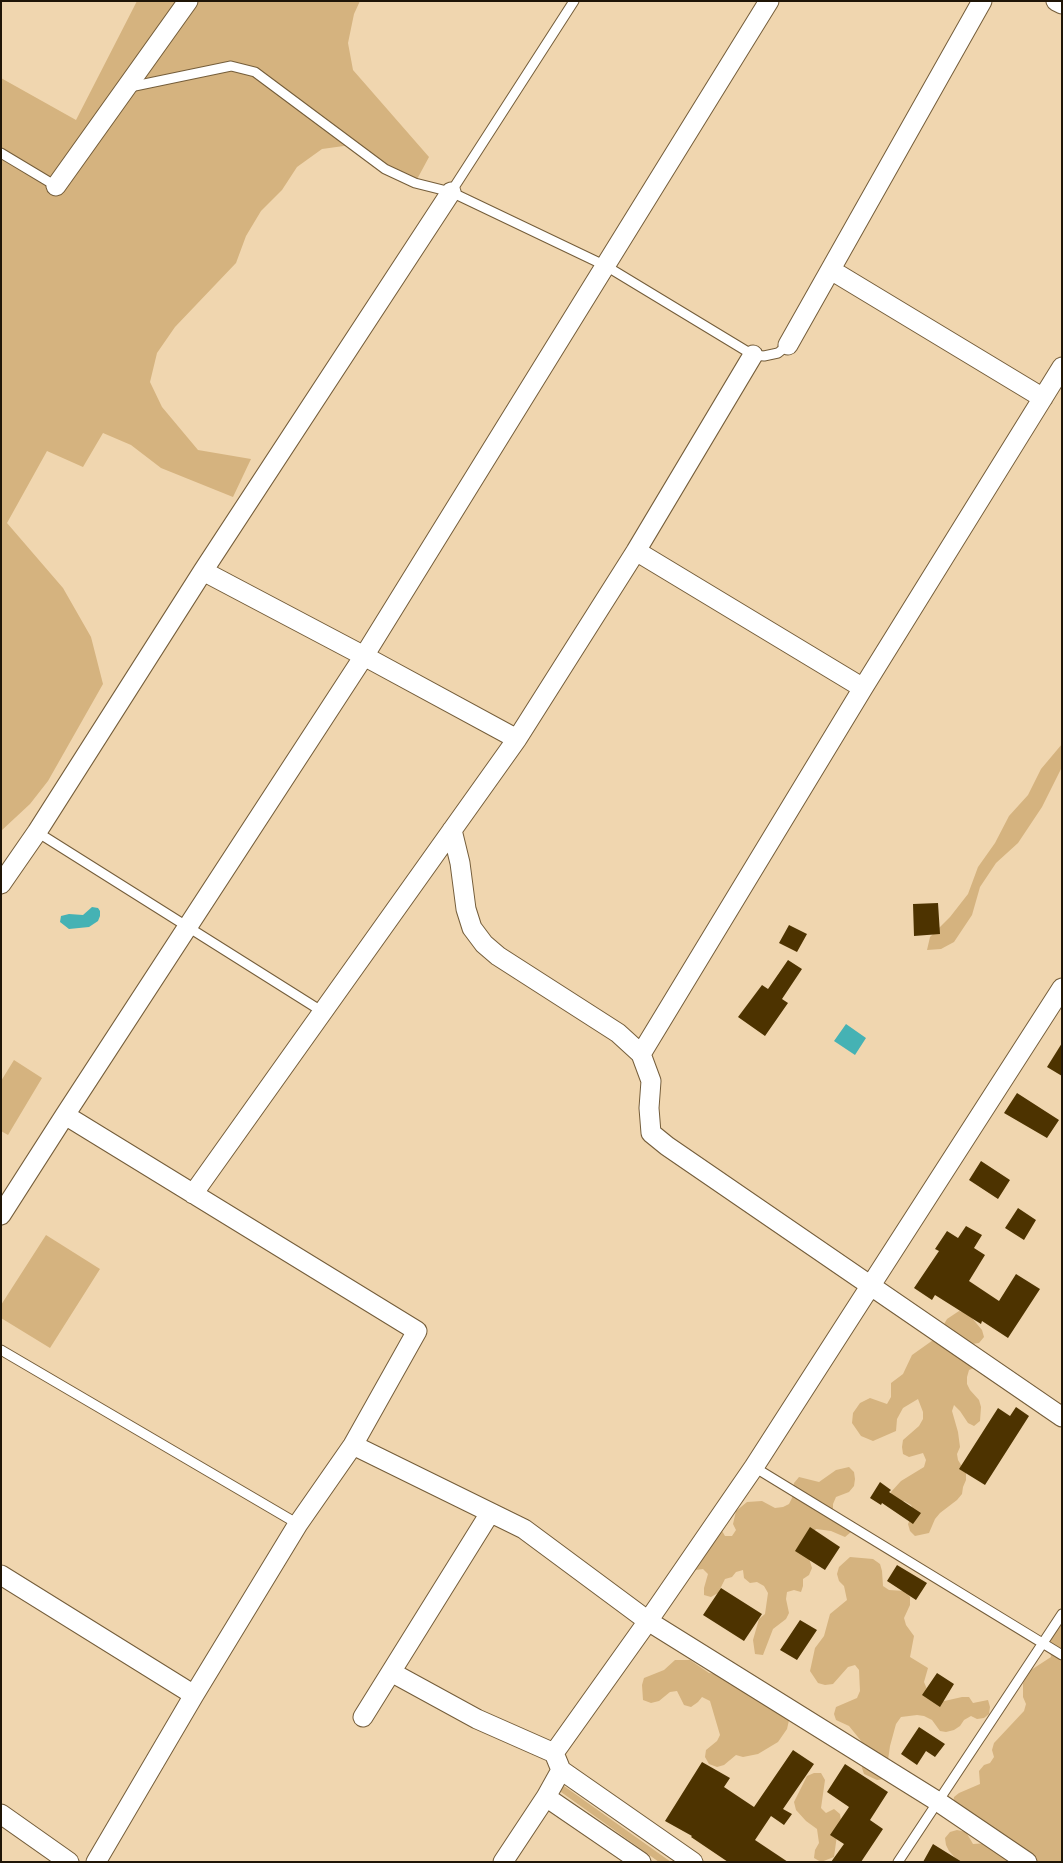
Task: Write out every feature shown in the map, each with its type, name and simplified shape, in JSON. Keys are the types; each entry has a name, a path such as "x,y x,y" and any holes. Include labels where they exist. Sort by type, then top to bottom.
{"street":[{"path":"56,186 188,1"},
{"path":"1,1215 364,656 769,1"},
{"path":"788,345 982,1"},
{"path":"1056,1 1062,4"},
{"path":"1,884 37,832 203,571 451,192"},
{"path":"831,270 1043,398"},
{"path":"193,1194 517,739 636,551 753,355"},
{"path":"641,1054 863,688 1062,366"},
{"path":"636,551 863,688"},
{"path":"203,571 517,739"},
{"path":"452,830 460,863 466,909 472,928 484,944 498,956 618,1033 641,1054 651,1081 649,1108 651,1133 667,1146 1062,1417"},
{"path":"554,1753 648,1622 754,1467 1062,988"},
{"path":"65,1115 417,1331 353,1445 298,1524 194,1695 96,1862"},
{"path":"353,1445 524,1529 648,1622 937,1801 1027,1862"},
{"path":"363,1717 490,1513"},
{"path":"1,1576 194,1695"},
{"path":"391,1672 477,1719 554,1753 560,1770 693,1862"},
{"path":"502,1862 546,1797 560,1770"},
{"path":"546,1797 641,1862"},
{"path":"1,1814 69,1862"}],"lane":[{"path":"451,192 574,1"},
{"path":"126,88 231,66 255,72 385,169 415,182 451,192 606,266 753,355 764,356 778,353 788,345"},
{"path":"1,153 56,186"},
{"path":"37,832 323,1012"},
{"path":"1,1350 298,1524"},
{"path":"754,1467 1062,1654"},
{"path":"898,1862 1062,1614"}],"shaded area":[{"path":"137,1 360,1 354,14 348,43 353,70 429,157 415,183 351,145 322,149 297,167 282,190 261,211 246,236 236,263 175,327 157,353 150,382 162,407 198,450 251,459 233,497 161,468 131,445 103,433 83,467 47,451 7,523 63,588 91,637 103,684 48,781 30,804 1,831 1,78 76,120"},
{"path":"1062,744 1062,767 1042,807 1018,843 996,863 980,887 972,915 954,942 941,949 927,950 930,937 950,917 968,894 978,867 995,843 1009,816 1028,795 1041,769"},
{"path":"14,1060 42,1078 8,1135 1,1131 1,1081"},
{"path":"46,1235 100,1269 50,1348 1,1318 1,1305"},
{"path":"959,1311 966,1313 972,1318 982,1330 984,1337 979,1343 972,1344 976,1367 969,1370 967,1377 967,1384 970,1390 979,1400 981,1407 980,1421 974,1426 968,1423 954,1405 952,1411 960,1447 957,1454 958,1460 966,1473 962,1494 940,1513 929,1533 915,1536 910,1531 908,1524 914,1511 911,1505 904,1501 898,1507 892,1504 891,1492 901,1481 924,1467 926,1460 923,1453 909,1457 903,1454 902,1447 903,1440 919,1426 923,1419 923,1412 918,1399 903,1408 897,1419 896,1431 873,1441 861,1436 852,1423 853,1413 860,1403 870,1398 887,1404 891,1397 891,1383 903,1374 912,1355 936,1338 947,1319"},
{"path":"849,1467 854,1472 854,1486 849,1492 836,1497 833,1511 849,1525 851,1532 845,1537 831,1531 816,1529 804,1542 812,1568 809,1575 803,1579 801,1592 794,1590 787,1592 786,1599 789,1613 786,1619 773,1629 763,1655 755,1654 753,1640 759,1619 765,1614 768,1593 764,1586 757,1582 750,1583 744,1578 743,1570 725,1579 718,1593 711,1597 704,1595 708,1574 703,1569 695,1570 689,1566 718,1524 725,1536 732,1536 736,1530 733,1524 736,1511 747,1502 762,1501 775,1508 783,1507 789,1504 792,1498 794,1483 799,1477 819,1482 836,1470"},
{"path":"850,1557 873,1559 880,1564 883,1586 889,1590 905,1591 910,1597 910,1605 904,1618 906,1625 914,1636 910,1657 928,1668 924,1682 929,1694 940,1702 962,1697 969,1697 973,1703 988,1700 990,1707 989,1714 984,1718 977,1719 971,1716 954,1730 946,1732 940,1731 932,1720 924,1716 901,1717 896,1724 890,1746 889,1774 884,1779 877,1780 864,1774 862,1768 866,1747 849,1726 836,1720 834,1714 836,1707 857,1698 860,1691 859,1670 855,1665 848,1667 833,1684 825,1685 818,1683 810,1671 815,1648 824,1636 830,1614 847,1600 844,1586 839,1581 837,1574 839,1567"},
{"path":"1062,1611 1062,1862 959,1862 946,1845 945,1838 950,1832 957,1830 966,1832 973,1844 987,1843 953,1805 954,1797 980,1784 979,1771 984,1765 990,1763 994,1757 992,1750 994,1743 1024,1711 1026,1704 1023,1697 1023,1683 1031,1670 1051,1657 1047,1630"},
{"path":"675,1660 690,1660 709,1673 717,1674 790,1716 787,1729 778,1742 758,1754 743,1757 736,1755 724,1765 717,1767 709,1764 705,1757 706,1750 717,1741 720,1735 710,1701 702,1697 691,1707 684,1705 677,1691 670,1692 659,1701 651,1703 643,1700 642,1685 644,1678 664,1670"},
{"path":"821,1773 825,1780 821,1808 826,1813 834,1809 840,1814 841,1821 838,1828 834,1857 821,1862 814,1858 815,1850 819,1843 817,1829 796,1810 794,1802 807,1776"},
{"path":"563,1786 671,1862 659,1862 561,1792 560,1790"}],"water":[{"path":"92,907 98,908 100,916 98,921 89,927 69,929 60,922 61,916 69,914 83,915"},
{"path":"846,1024 866,1038 855,1055 834,1041"}],"building":[{"path":"938,903 940,934 914,936 913,904"},
{"path":"789,925 807,934 797,952 779,943"},
{"path":"788,960 802,969 782,999 788,1003 765,1036 738,1017 762,985 768,989"},
{"path":"1062,1043 1062,1076 1047,1067"},
{"path":"1017,1093 1059,1120 1047,1138 1004,1113"},
{"path":"981,1161 1010,1180 998,1199 969,1180"},
{"path":"1018,1208 1036,1220 1024,1240 1005,1228"},
{"path":"966,1226 982,1235 974,1248 985,1255 969,1281 999,1301 1016,1274 1040,1289 1008,1338 982,1321 981,1324 935,1295 932,1300 914,1288 939,1251 935,1249 947,1231 958,1238"},
{"path":"1016,1407 1029,1416 985,1485 959,1469 998,1408 1010,1416"},
{"path":"880,1482 891,1490 889,1492 921,1513 913,1524 882,1503 881,1505 870,1498"},
{"path":"810,1527 840,1547 825,1570 795,1551"},
{"path":"897,1565 927,1583 916,1600 887,1581"},
{"path":"721,1588 762,1614 744,1641 703,1615"},
{"path":"800,1620 817,1630 797,1660 780,1650"},
{"path":"937,1673 954,1684 940,1707 922,1695"},
{"path":"919,1727 945,1744 935,1757 926,1751 917,1765 901,1754"},
{"path":"793,1750 814,1764 783,1809 792,1814 784,1825 771,1816 755,1840 788,1862 728,1862 692,1836 665,1821 702,1762 730,1778 724,1787 754,1807"},
{"path":"845,1764 888,1792 870,1820 883,1829 861,1862 831,1862 844,1844 830,1835 849,1807 827,1792"},
{"path":"933,1844 962,1862 923,1862"}]}
